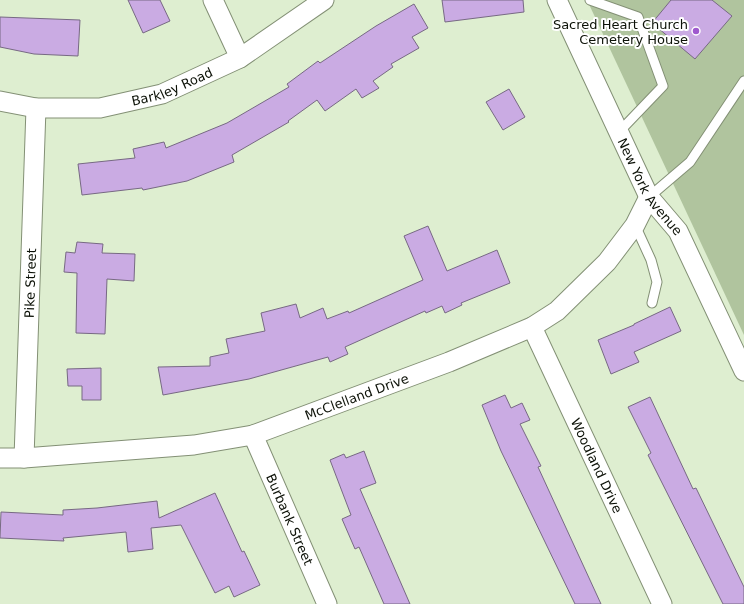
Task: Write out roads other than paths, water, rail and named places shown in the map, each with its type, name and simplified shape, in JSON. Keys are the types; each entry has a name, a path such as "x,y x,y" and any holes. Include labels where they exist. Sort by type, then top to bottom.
{"street":[{"path":"213,0 240,58"},
{"name":"Barkley Road","path":"0,101 36,108 100,108 162,94 240,58 324,0"},
{"name":"New York Avenue","path":"557,0 648,197 678,231 744,371"},
{"name":"Pike Street","path":"24,458 36,108"},
{"name":"McClelland Drive","path":"0,458 24,458 194,445 253,435 449,362 532,327 557,311 607,262 635,225 648,197"},
{"name":"Woodland Drive","path":"532,327 662,604"},
{"name":"Burbank Street","path":"253,435 327,604"}],"lane":[{"path":"590,0 638,17 663,86 618,133"},
{"path":"648,197 690,162 744,81"},
{"path":"635,225 651,260 657,282 652,303"}],"place":[{"name":"Sacred Heart Church Cemetery House","path":"696,31"}]}
